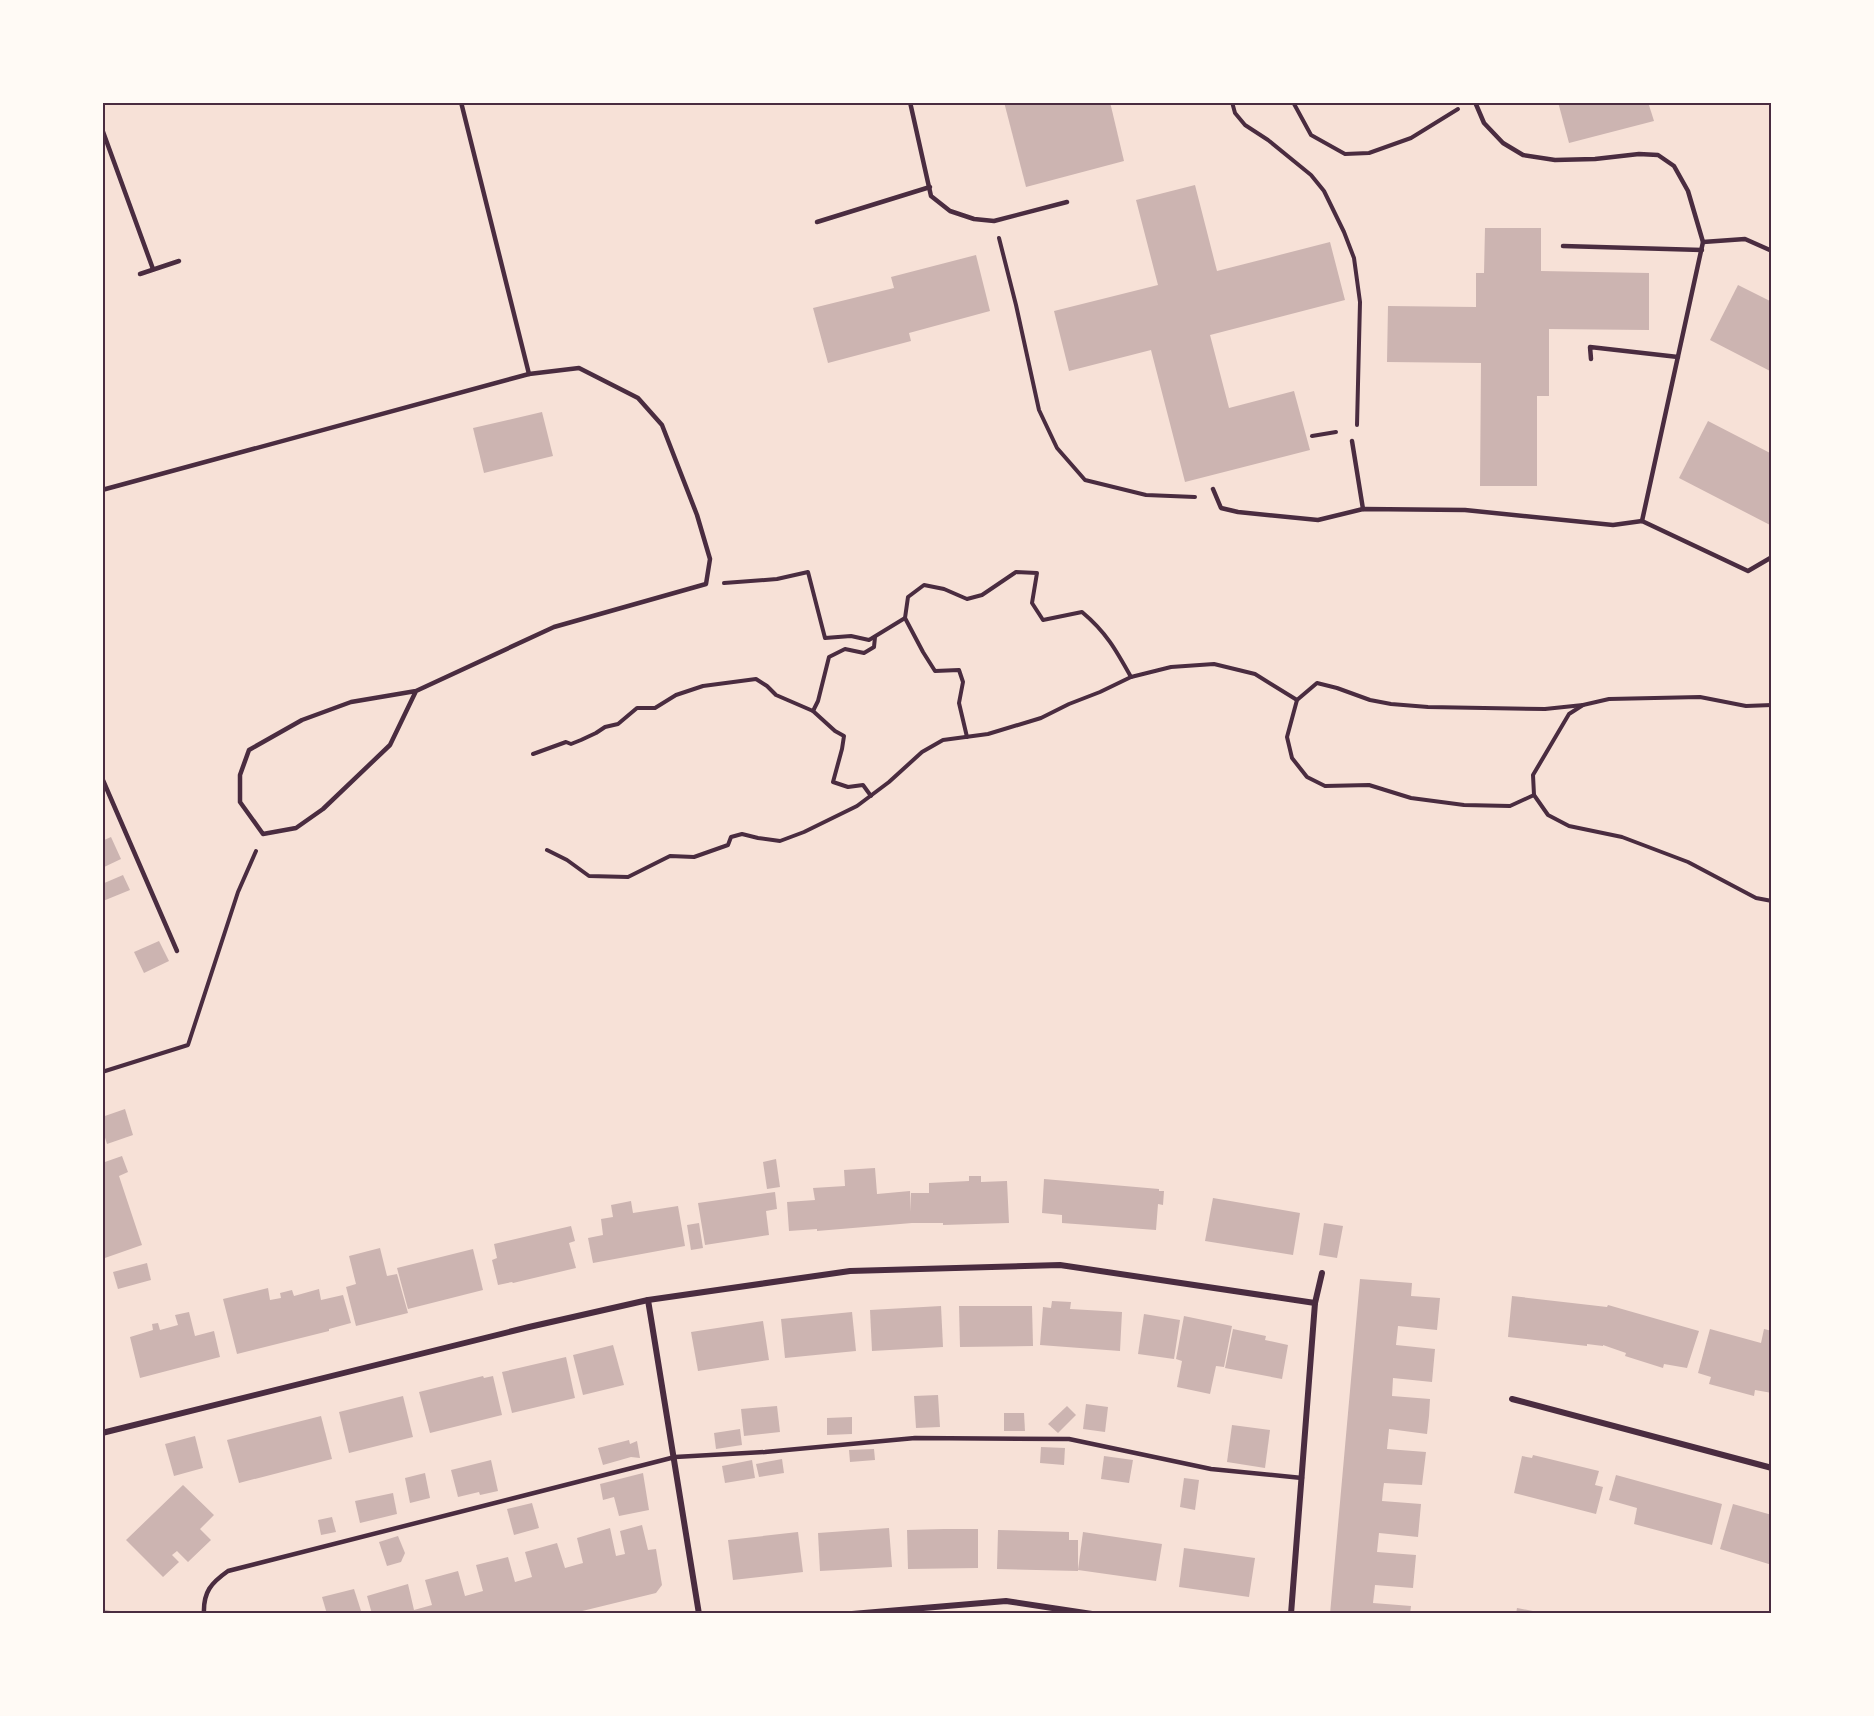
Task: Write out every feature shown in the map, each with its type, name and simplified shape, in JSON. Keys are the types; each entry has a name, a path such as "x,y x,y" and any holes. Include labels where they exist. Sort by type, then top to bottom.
{"street":[{"path":"102,1433 648,1300 850,1270 1060,1264 1315,1303"},
{"path":"1291,1614 1315,1303 1322,1273"},
{"path":"648,1300 699,1614"},
{"path":"1512,1399 1772,1468"},
{"path":"852,1614 1006,1601 1092,1614"}],"lane":[{"path":"461,102 529,374"},
{"path":"910,102 931,196 950,211 974,219 994,221 1067,202"},
{"path":"1475,102 1484,123 1503,143 1523,155 1555,160 1595,159 1640,154 1658,155 1674,166 1688,191 1703,242 1702,250 1642,521"},
{"path":"102,129 153,270"},
{"path":"817,222 930,187"},
{"path":"1703,242 1745,239 1772,251"},
{"path":"1563,246 1702,250"},
{"path":"140,274 179,261"},
{"path":"1591,359 1590,347 1678,357"},
{"path":"102,490 529,374 579,368 638,398 662,425 697,515 710,559 706,584 554,627 416,691 351,702 302,720 249,750 240,775 240,802 263,834 296,828 323,809 390,745 416,691"},
{"path":"1353,441 1363,509"},
{"path":"1213,489 1221,508 1238,512 1318,520 1363,509 1465,510 1613,525 1642,521 1748,571 1772,557"},
{"path":"102,778 177,951"},
{"path":"204,1614 203,1604 209,1588 214,1581 228,1571 675,1457 765,1452 915,1438 1069,1439 1212,1469 1302,1478"}],"path":[{"path":"1232,102 1235,113 1245,124 1311,175 1323,191 1344,232 1354,258 1360,302 1357,429 1353,441"},
{"path":"1293,102 1311,135 1345,154 1368,153 1411,138 1461,108"},
{"path":"994,221 1016,305 1039,410 1057,448 1085,480 1146,495 1217,497"},
{"path":"706,584 777,579 808,572 825,638 851,636 869,640 905,618"},
{"path":"967,737 959,703 963,682 959,670 935,671 905,618 908,597 924,585 944,589 967,599 982,595 1016,572 1037,573 1032,603 1043,620 1082,612 1112,642 1131,676"},
{"path":"813,711 818,701 829,657 845,649 864,653 874,647 875,636"},
{"path":"547,850 567,860 589,876 628,877 670,856 693,857 728,845 731,837 742,834 780,842 857,806 889,782 922,752 944,740 988,734 1041,718 1131,676 1171,667 1214,664 1255,674 1297,700"},
{"path":"533,754 566,742 571,744 605,727 618,724 637,708 655,708 676,695 703,686 756,679 776,695 813,711 844,736 833,782 848,787 863,785 870,796"},
{"path":"1534,795 1510,806 1464,805 1411,798 1369,785 1325,786 1307,777 1292,758 1287,737 1297,700 1317,683 1370,700 1391,704 1545,709 1583,705 1609,699 1700,697 1746,706 1772,705"},
{"path":"1583,705 1569,714 1533,775 1534,795 1548,815 1569,826 1622,837 1655,849 1688,862 1756,898 1772,901"},
{"path":"102,1072 188,1046 238,892 263,834"}],"building":[{"path":"1004,102 1110,102 1124,161 1026,187"},
{"path":"1558,102 1648,102 1654,121 1569,143"},
{"path":"1195,185 1217,271 1330,242 1345,300 1210,335 1229,408 1294,391 1310,450 1185,482 1151,350 1069,371 1054,311 1158,285 1136,200"},
{"path":"1485,228 1541,228 1541,271 1649,273 1649,330 1549,329 1549,396 1537,396 1537,486 1480,486 1481,363 1387,362 1388,306 1476,307 1476,273 1484,273"},
{"path":"976,255 990,311 909,333 911,341 828,363 813,308 894,288 891,277"},
{"path":"1738,285 1772,302 1772,372 1710,340"},
{"path":"542,412 553,456 484,473 473,428"},
{"path":"1708,421 1772,454 1772,526 1679,478"},
{"path":"111,837 121,859 102,868 102,841"},
{"path":"123,875 130,890 103,901 102,884"},
{"path":"159,941 169,961 144,973 134,952"},
{"path":"125,1109 133,1135 107,1144 102,1128 102,1117"},
{"path":"122,1156 128,1172 119,1176 142,1245 102,1259 102,1163"},
{"path":"776,1159 780,1187 767,1189 763,1162"},
{"path":"875,1168 877,1194 910,1191 911,1212 911,1193 929,1193 929,1183 969,1181 969,1176 981,1176 981,1182 1007,1181 1009,1223 943,1225 943,1223 912,1223 817,1231 817,1229 789,1231 787,1202 815,1200 813,1188 845,1186 844,1170"},
{"path":"1044,1179 1164,1191 1163,1205 1158,1204 1156,1230 1062,1223 1062,1215 1042,1213"},
{"path":"775,1192 777,1209 766,1211 769,1235 705,1245 698,1203"},
{"path":"1213,1198 1300,1213 1293,1255 1205,1241"},
{"path":"631,1201 633,1213 678,1206 685,1246 593,1263 588,1238 603,1235 601,1219 613,1217 611,1205"},
{"path":"699,1223 703,1248 691,1250 687,1225"},
{"path":"1324,1223 1343,1226 1337,1258 1319,1255"},
{"path":"571,1226 575,1241 569,1243 576,1268 498,1285 492,1260 497,1258 494,1244"},
{"path":"380,1248 387,1276 397,1274 408,1313 356,1326 346,1287 356,1284 349,1256"},
{"path":"473,1249 483,1290 408,1309 397,1268"},
{"path":"147,1263 151,1280 118,1289 113,1272"},
{"path":"1360,1279 1412,1283 1411,1296 1440,1298 1437,1330 1398,1326 1396,1345 1435,1349 1432,1382 1393,1378 1392,1396 1430,1399 1429,1416 1427,1434 1389,1429 1387,1449 1426,1452 1422,1485 1384,1483 1383,1490 1382,1501 1421,1504 1418,1537 1379,1533 1377,1552 1416,1555 1413,1588 1375,1585 1373,1603 1411,1606 1410,1614 1330,1614"},
{"path":"268,1288 270,1300 281,1298 280,1293 292,1290 294,1296 319,1289 321,1300 343,1295 351,1323 329,1329 329,1331 237,1354 223,1299"},
{"path":"1512,1296 1607,1307 1608,1305 1699,1331 1687,1368 1664,1364 1663,1368 1625,1356 1626,1353 1603,1345 1587,1344 1587,1346 1508,1337"},
{"path":"1052,1301 1071,1302 1070,1309 1122,1312 1120,1351 1040,1345 1043,1307 1051,1308"},
{"path":"941,1306 943,1347 872,1351 870,1310"},
{"path":"959,1306 1032,1306 1033,1346 960,1347"},
{"path":"189,1312 195,1336 214,1331 220,1357 140,1378 130,1337 153,1330 152,1324 158,1323 160,1330 178,1325 175,1315"},
{"path":"852,1312 856,1351 785,1358 781,1319"},
{"path":"1144,1314 1180,1320 1174,1359 1138,1354"},
{"path":"1184,1316 1232,1326 1224,1367 1216,1366 1210,1394 1177,1387 1182,1361 1176,1359"},
{"path":"763,1321 769,1360 698,1371 691,1332"},
{"path":"1233,1329 1266,1336 1265,1340 1288,1345 1282,1379 1225,1368"},
{"path":"1710,1329 1761,1343 1764,1329 1772,1331 1772,1393 1755,1390 1754,1396 1709,1384 1711,1377 1698,1373"},
{"path":"613,1345 624,1385 583,1395 573,1355"},
{"path":"566,1357 575,1398 512,1413 502,1372"},
{"path":"483,1376 484,1378 493,1376 502,1415 430,1433 419,1392"},
{"path":"938,1395 940,1427 916,1428 914,1396"},
{"path":"403,1396 413,1437 349,1453 339,1412"},
{"path":"1086,1404 1108,1407 1105,1432 1083,1429"},
{"path":"777,1406 780,1432 744,1436 741,1409"},
{"path":"1067,1406 1076,1415 1058,1433 1048,1424"},
{"path":"1004,1413 1024,1413 1025,1431 1004,1431"},
{"path":"321,1416 332,1459 239,1483 227,1440"},
{"path":"852,1417 852,1434 827,1435 827,1418"},
{"path":"1232,1425 1270,1430 1265,1468 1227,1462"},
{"path":"740,1429 742,1445 716,1449 714,1433"},
{"path":"195,1436 203,1468 174,1476 165,1444"},
{"path":"629,1440 630,1444 637,1441 640,1458 631,1457 603,1465 598,1448"},
{"path":"1041,1447 1065,1448 1064,1465 1040,1463"},
{"path":"874,1449 875,1460 850,1462 849,1450"},
{"path":"1533,1455 1599,1471 1595,1485 1603,1487 1596,1514 1514,1493 1522,1456 1532,1458"},
{"path":"1104,1456 1133,1460 1129,1483 1101,1479"},
{"path":"782,1459 784,1473 759,1477 756,1464"},
{"path":"491,1460 498,1491 480,1495 479,1492 458,1497 451,1470"},
{"path":"752,1460 755,1478 725,1483 722,1466"},
{"path":"425,1473 430,1498 410,1503 405,1478"},
{"path":"643,1473 649,1510 619,1516 614,1497 603,1500 600,1484"},
{"path":"1616,1475 1722,1504 1712,1545 1634,1524 1637,1508 1609,1500"},
{"path":"1184,1478 1199,1480 1195,1510 1180,1507"},
{"path":"183,1485 214,1515 200,1529 211,1540 188,1562 177,1551 172,1555 179,1562 163,1577 126,1540"},
{"path":"393,1493 397,1514 360,1523 355,1501"},
{"path":"532,1503 539,1528 514,1535 507,1509"},
{"path":"1733,1504 1772,1515 1772,1565 1720,1549"},
{"path":"332,1517 336,1532 321,1535 318,1520"},
{"path":"642,1525 648,1550 656,1549 662,1585 656,1593 570,1614 372,1614 367,1596 408,1584 414,1610 432,1605 425,1580 458,1571 465,1596 483,1591 476,1565 508,1557 515,1582 532,1577 525,1552 557,1543 565,1568 583,1563 577,1538 610,1528 616,1556 625,1554 620,1531"},
{"path":"889,1528 892,1567 820,1571 818,1533"},
{"path":"978,1529 978,1568 908,1569 907,1530"},
{"path":"998,1530 1069,1532 1069,1540 1078,1540 1078,1571 997,1569"},
{"path":"798,1532 803,1572 733,1580 728,1540"},
{"path":"1083,1532 1162,1544 1156,1581 1078,1570"},
{"path":"398,1536 405,1553 401,1562 387,1566 379,1542"},
{"path":"1184,1548 1255,1558 1249,1597 1179,1587"},
{"path":"354,1589 362,1614 327,1614 322,1597"},
{"path":"1517,1608 1543,1613 1516,1614"},
{"path":"102,1609 120,1613 120,1614 102,1614"}]}
